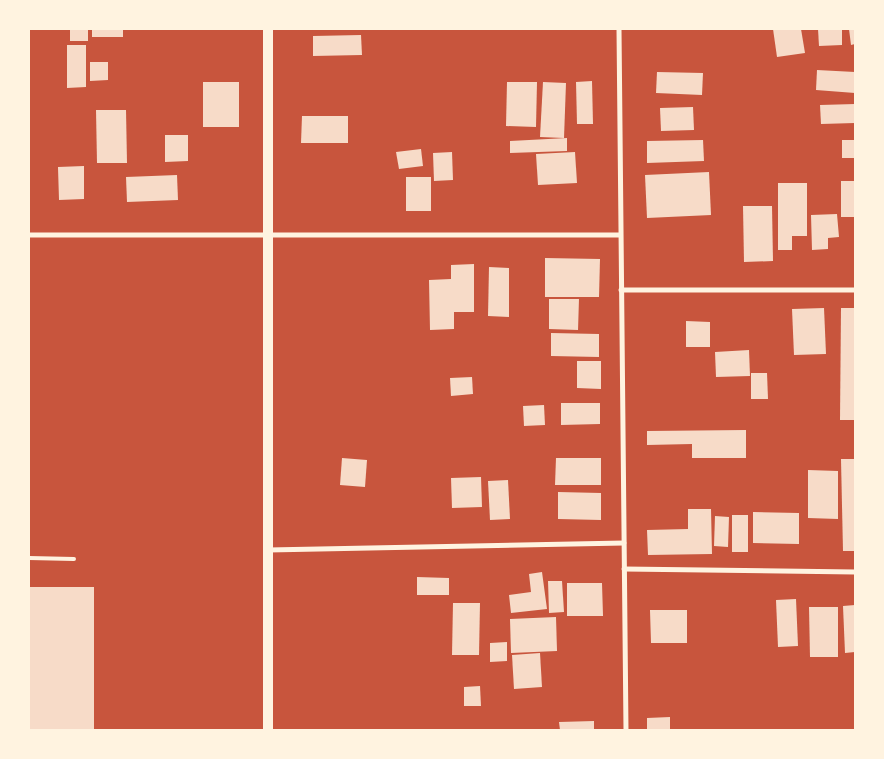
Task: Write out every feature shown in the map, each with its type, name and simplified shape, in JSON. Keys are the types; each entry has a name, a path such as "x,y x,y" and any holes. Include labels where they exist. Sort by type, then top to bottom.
{"main road":[{"path":"268,29 268,730"}],"street":[{"path":"619,29 626,730"},
{"path":"29,235 620,236"},
{"path":"621,290 855,290"},
{"path":"268,550 624,543"},
{"path":"624,569 855,572"}],"lane":[{"path":"29,558 74,559"}],"building":[{"path":"70,29 88,29 88,41 70,41"},
{"path":"92,29 123,29 123,37 92,37"},
{"path":"773,29 801,29 805,53 777,57"},
{"path":"818,29 842,29 842,45 819,46"},
{"path":"849,29 855,29 855,44 851,45"},
{"path":"361,35 362,55 313,56 313,36"},
{"path":"67,45 86,45 86,87 67,88"},
{"path":"90,62 108,62 108,80 90,81"},
{"path":"817,70 855,72 855,93 816,90"},
{"path":"657,72 703,73 702,95 656,93"},
{"path":"592,81 593,124 577,124 576,82"},
{"path":"203,82 239,82 239,127 203,127"},
{"path":"507,82 537,82 536,127 506,126"},
{"path":"543,82 566,83 564,138 540,137"},
{"path":"855,104 855,123 821,124 820,105"},
{"path":"693,107 694,130 661,131 660,108"},
{"path":"96,110 126,110 127,163 97,163"},
{"path":"302,116 348,116 348,143 301,143"},
{"path":"165,135 188,135 188,161 165,162"},
{"path":"567,138 567,151 510,153 510,141"},
{"path":"703,140 704,161 647,163 647,141"},
{"path":"842,140 855,140 855,158 842,158"},
{"path":"421,149 423,166 399,169 396,152"},
{"path":"452,152 453,180 434,181 433,153"},
{"path":"575,152 577,183 538,185 536,154"},
{"path":"84,166 84,199 59,200 58,167"},
{"path":"709,172 711,215 647,218 645,175"},
{"path":"177,175 178,200 127,202 126,177"},
{"path":"406,177 431,177 431,211 406,211"},
{"path":"841,181 855,181 855,217 841,217"},
{"path":"778,183 807,183 807,236 792,236 792,250 778,250"},
{"path":"743,206 772,206 773,261 744,262"},
{"path":"837,214 839,237 828,238 828,249 812,250 811,215"},
{"path":"545,258 600,259 599,297 545,297"},
{"path":"474,264 474,312 454,312 454,329 430,330 429,280 451,279 451,265"},
{"path":"489,267 509,268 509,317 488,316"},
{"path":"549,299 579,299 578,330 549,329"},
{"path":"824,308 826,354 794,355 792,309"},
{"path":"841,308 855,308 855,420 840,420"},
{"path":"686,321 710,322 710,347 686,347"},
{"path":"551,333 599,334 599,357 551,356"},
{"path":"749,350 750,376 716,377 715,352"},
{"path":"577,361 601,361 601,389 577,388"},
{"path":"751,373 767,373 768,399 751,399"},
{"path":"472,377 473,394 451,396 450,378"},
{"path":"561,403 600,403 600,424 561,425"},
{"path":"544,405 545,425 524,426 523,406"},
{"path":"746,430 746,458 692,458 692,444 647,445 647,431"},
{"path":"342,458 367,460 365,487 340,485"},
{"path":"556,458 601,458 601,485 555,485"},
{"path":"841,459 855,459 855,551 843,551"},
{"path":"808,470 838,471 838,519 808,518"},
{"path":"481,477 482,507 452,508 451,478"},
{"path":"508,480 510,519 490,520 488,481"},
{"path":"558,492 601,493 601,520 558,519"},
{"path":"688,509 711,509 712,554 648,555 647,530 688,529"},
{"path":"753,512 799,513 799,544 753,543"},
{"path":"732,515 748,515 748,552 732,552"},
{"path":"715,516 729,517 728,547 714,546"},
{"path":"542,572 547,609 511,613 509,595 531,592 529,574"},
{"path":"417,577 449,578 449,595 417,595"},
{"path":"548,581 562,581 564,612 549,613"},
{"path":"567,583 602,583 603,616 567,616"},
{"path":"29,587 94,587 94,730 29,730"},
{"path":"796,599 798,646 778,647 776,600"},
{"path":"453,603 480,603 479,655 452,655"},
{"path":"855,605 855,652 845,653 843,606"},
{"path":"809,607 838,607 838,657 810,657"},
{"path":"650,610 687,610 687,643 651,643"},
{"path":"556,617 557,651 511,653 510,619"},
{"path":"507,642 507,661 490,662 490,643"},
{"path":"540,653 542,687 514,689 512,655"},
{"path":"480,686 481,706 464,706 464,687"},
{"path":"670,717 670,730 647,730 647,718"},
{"path":"594,721 594,730 560,730 559,722"}]}
